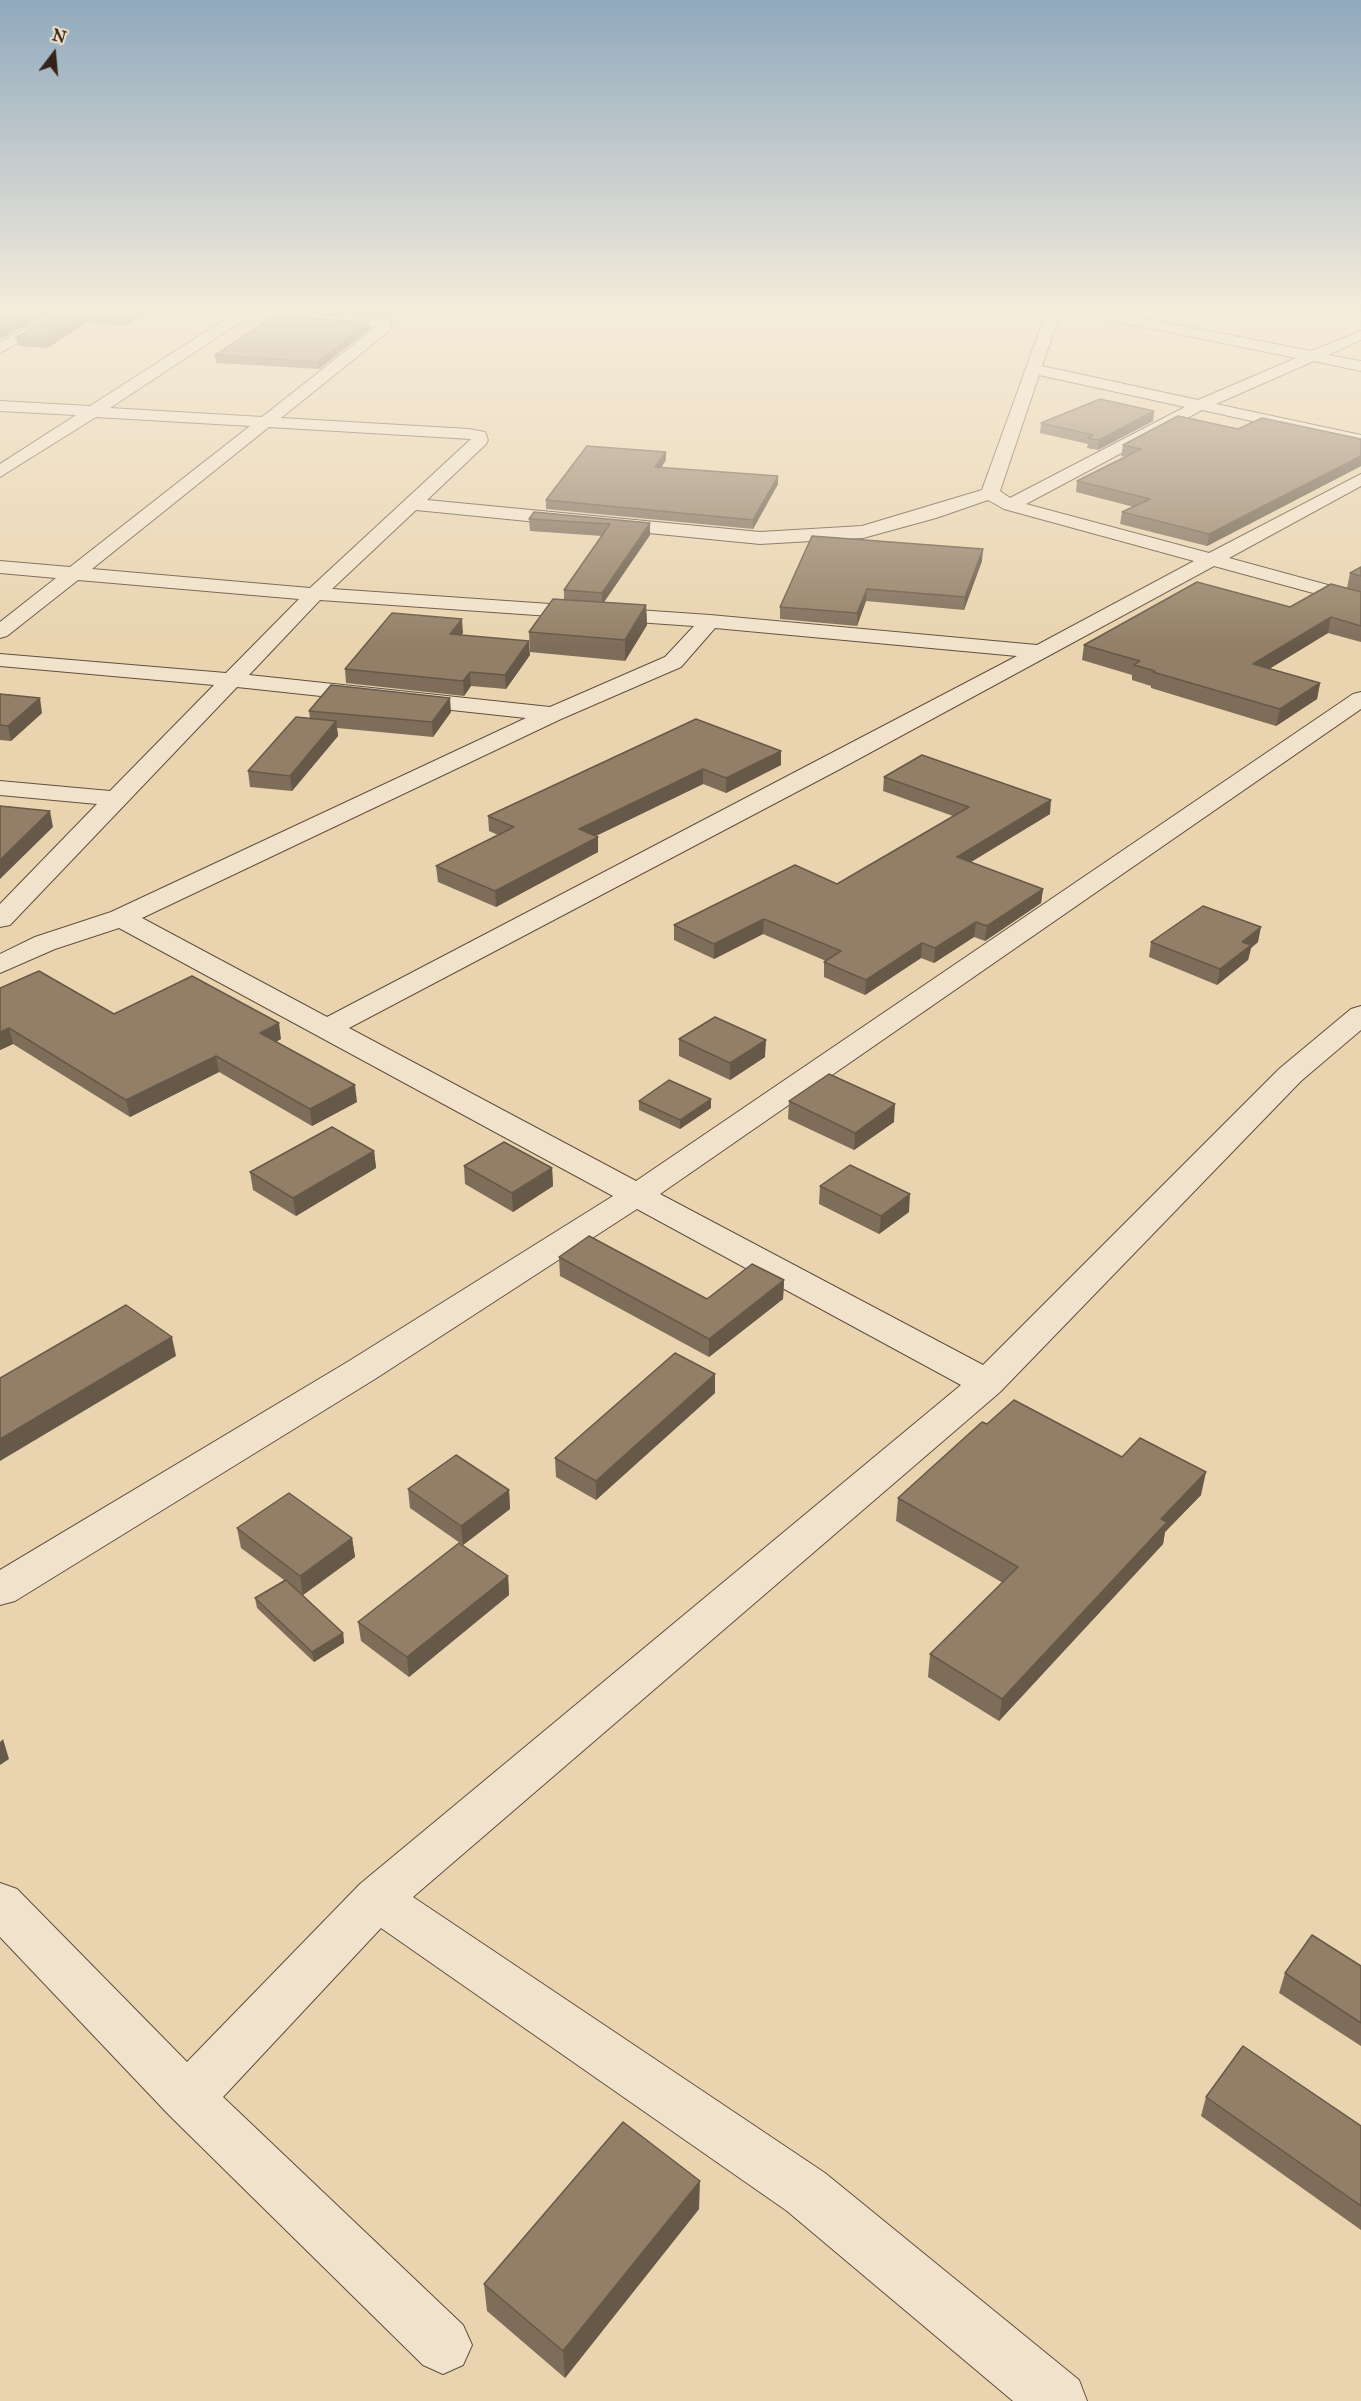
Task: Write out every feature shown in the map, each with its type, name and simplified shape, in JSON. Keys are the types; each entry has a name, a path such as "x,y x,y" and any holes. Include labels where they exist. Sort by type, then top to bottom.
{"street":[{"path":"0,472 76,422"},
{"path":"0,632 266,422"},
{"path":"0,919 315,594 480,440 479,436 267,422"},
{"path":"990,493 1015,422"},
{"path":"1010,505 1168,422"},
{"path":"1278,422 1361,440"},
{"path":"326,1029 832,764 1036,651 1361,479"},
{"path":"414,504 760,538 863,532 929,514 990,493 1010,505 1361,600"},
{"path":"0,567 315,594 710,621 1036,651"},
{"path":"0,965 45,943 121,918 553,714 673,662 710,621"},
{"path":"0,660 234,680 553,714"},
{"path":"0,1590 362,1370 637,1195 1361,699"},
{"path":"0,788 118,799"},
{"path":"121,918 987,1383"},
{"path":"0,940 45,943"},
{"path":"187,2098 377,1899 987,1383 1290,1075 1361,1015"},
{"path":"377,1899 806,2192 1058,2401"},
{"path":"0,1904 187,2098 443,2345"}],"building":[{"path":"1133,422 1099,440 1088,438 1093,435 1041,423"},
{"path":"1167,422 1206,422 1238,429 1253,422 1281,422 1361,439 1361,456 1209,534 1122,512 1150,499 1077,481 1141,449 1123,445"},
{"path":"587,446 666,452 655,467 778,476 753,520 546,500"},
{"path":"534,512 650,523 602,593 564,590 610,524 529,519"},
{"path":"812,536 983,549 965,597 867,589 857,613 780,607"},
{"path":"1361,567 1361,576 1350,573"},
{"path":"1197,582 1290,607 1331,584 1361,592 1361,626 1331,617 1253,664 1320,683 1280,709 1153,672 1155,671 1134,665 1140,661 1084,645"},
{"path":"553,599 646,605 625,640 529,632"},
{"path":"392,613 462,619 450,634 529,641 505,675 470,672 463,681 345,669"},
{"path":"331,685 450,698 432,722 309,711"},
{"path":"0,694 40,698 8,726 0,725"},
{"path":"296,717 336,721 290,776 248,771"},
{"path":"696,719 781,751 726,778 703,769 579,829 598,837 495,891 436,866 514,827 488,816"},
{"path":"922,755 1051,800 957,857 1043,889 987,926 976,922 935,948 922,943 866,980 824,962 841,951 764,919 714,944 674,925 795,865 837,884 969,807 884,777"},
{"path":"0,806 50,811 0,860"},
{"path":"1203,906 1261,927 1242,942 1251,945 1220,969 1151,942"},
{"path":"39,971 114,1014 192,976 279,1023 260,1033 355,1085 310,1109 216,1056 126,1100 9,1028 0,1032 0,988"},
{"path":"715,1017 766,1040 730,1063 679,1039"},
{"path":"829,1074 895,1104 855,1133 789,1101"},
{"path":"669,1080 711,1099 680,1120 639,1101"},
{"path":"332,1127 374,1151 293,1198 250,1172"},
{"path":"504,1142 552,1168 512,1193 464,1166"},
{"path":"850,1165 910,1194 881,1216 820,1186"},
{"path":"589,1236 707,1299 752,1264 784,1280 709,1339 559,1257"},
{"path":"126,1305 172,1337 0,1439 0,1378"},
{"path":"675,1353 715,1374 596,1481 555,1458"},
{"path":"1014,1400 1122,1457 1140,1438 1206,1472 1161,1519 1167,1522 1002,1699 930,1654 1018,1567 898,1498 982,1422 987,1424"},
{"path":"456,1455 509,1490 461,1526 408,1489"},
{"path":"289,1493 352,1538 300,1576 237,1528"},
{"path":"459,1543 508,1576 407,1657 358,1622"},
{"path":"286,1580 343,1633 312,1652 255,1598"},
{"path":"1312,1935 1361,1966 1361,2023 1285,1973"},
{"path":"1243,2046 1361,2126 1361,2206 1206,2097"},
{"path":"623,2122 700,2181 563,2351 484,2284"}]}
